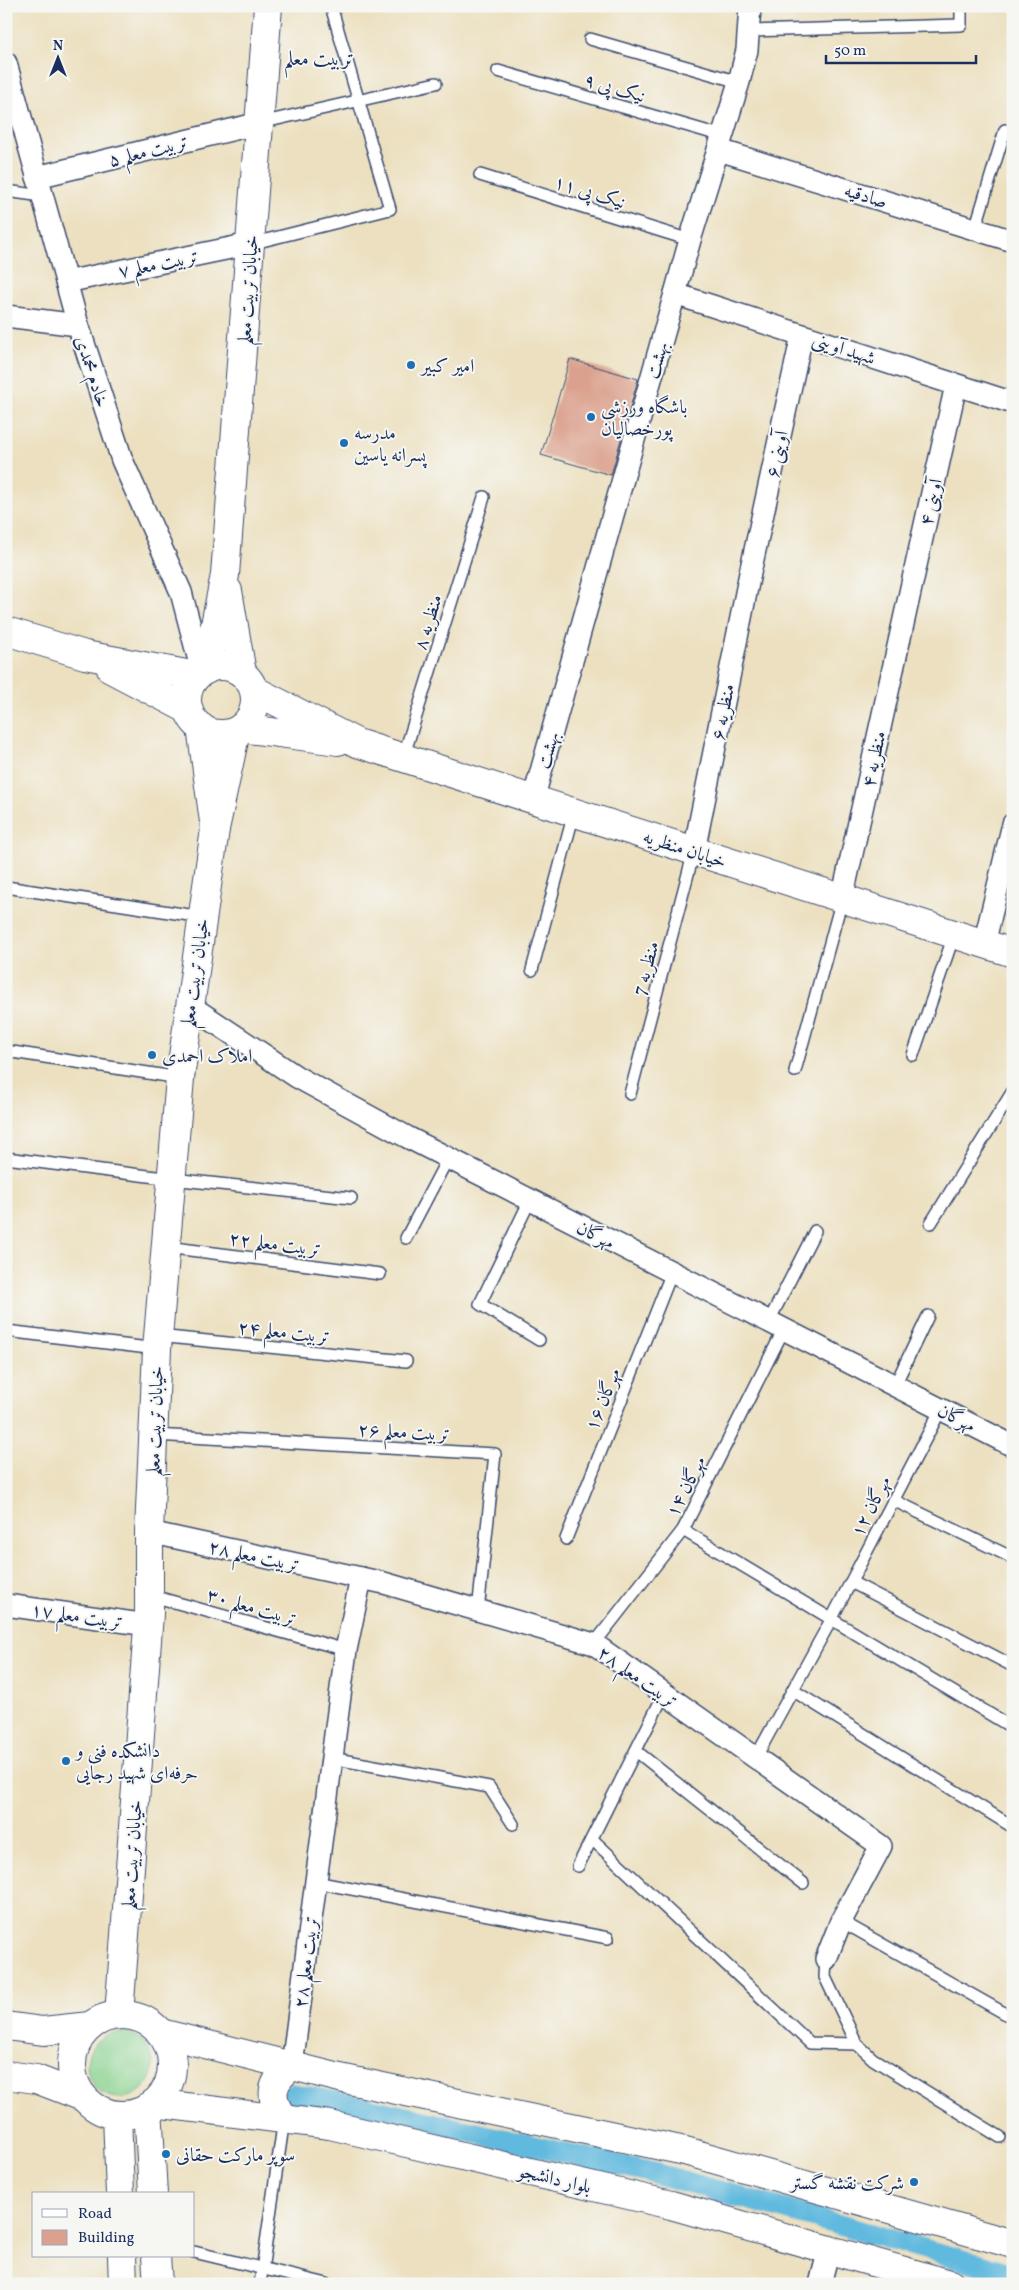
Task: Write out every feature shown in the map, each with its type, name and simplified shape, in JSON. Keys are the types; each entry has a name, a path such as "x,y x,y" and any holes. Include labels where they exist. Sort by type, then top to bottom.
{"main road":[{"name":"خیابان تربیت معلم","path":"225,575 268,6"},
{"path":"215,829 189,689 202,673 225,575"},
{"path":"85,655 221,734 238,729 248,721 254,712 225,575"},
{"path":"6,631 85,655 202,673 222,666 233,668 248,682 357,743"},
{"path":"238,729 357,743"},
{"path":"215,829 238,729"},
{"name":"خیابان منظریه","path":"357,743 1013,953"},
{"name":"خیابان تربیت معلم","path":"119,2015 148,1625 149,1532 158,1343 180,1078 215,829"},
{"path":"6,2074 36,2079 83,2098 98,2109 117,2115 130,2115 151,2106 164,2092 171,2078 172,2062 169,2047 161,2033 149,2023 134,2016 119,2015 103,2018 90,2026 79,2038 73,2053 71,2068 75,2084 83,2098"},
{"path":"6,2026 43,2031 90,2026"},
{"path":"161,2033 292,2066 685,2151 1013,2244"},
{"path":"284,2119 276,2109 273,2097 274,2090 275,2084 282,2074 292,2066"},
{"path":"151,2106 153,2192"},
{"name":"بلوار دانشجو","path":"151,2106 330,2125 671,2205 950,2284"},
{"path":"117,2115 120,2192"},
{"path":"122,2258 123,2284"},
{"path":"156,2258 158,2284"}],"street":[{"name":"بهشت","path":"533,800 690,240 721,143 747,50 750,6"},
{"name":"خادم محمدی","path":"6,63 78,325 122,460 181,592 202,673"},
{"name":"تربیت معلم ۵","path":"40,187 260,123"},
{"name":"صادقیه","path":"721,143 1013,241"},
{"name":"تربیت معلم ۷","path":"66,282 250,244"},
{"name":"شهید آوینی","path":"675,294 1013,402"},
{"path":"6,316 78,325"},
{"name":"آوینی ۶","path":"750,573 802,335"},
{"name":"آوینی ۴","path":"903,618 956,385"},
{"name":"منظریه ۶","path":"694,851 750,573"},
{"name":"منظریه ۴","path":"842,899 903,618"},
{"path":"984,944 1013,824"},
{"name":"مهرگان","path":"190,1005 297,1077 448,1158 1013,1446"},
{"name":"تربیت معلم ۲۸","path":"149,1532 384,1583 594,1644 881,1846 841,1921 826,1958"},
{"name":"تربیت معلم ۲۸","path":"292,2066 346,1650 362,1578"},
{"name":"تربیت معلم ۱۷","path":"6,1606 148,1625"},
{"path":"820,2284 829,2249"}],"lane":[{"path":"250,244 390,209 331,6"},
{"path":"749,31 960,25 961,6"},
{"path":"590,39 738,82"},
{"name":"نیک پی ۹","path":"498,70 721,143"},
{"path":"260,123 436,83"},
{"path":"975,229 1006,130"},
{"name":"نیک پی ۱۱","path":"480,175 690,240"},
{"path":"6,191 40,187"},
{"name":"منظریه ۸","path":"403,758 484,497"},
{"path":"532,970 574,813"},
{"name":"منظریه 7","path":"630,1094 694,851"},
{"path":"6,887 202,917"},
{"path":"795,1071 842,899"},
{"path":"913,1055 954,935"},
{"path":"6,1051 180,1078"},
{"path":"931,1223 1013,1091"},
{"path":"6,1158 351,1198"},
{"path":"406,1238 448,1158"},
{"path":"530,1200 480,1304 539,1340"},
{"name":"مهرگان ۱۴","path":"594,1644 683,1530 776,1325 814,1231"},
{"name":"تربیت معلم ۲۲","path":"166,1247 380,1274"},
{"name":"مهرگان ۱۶","path":"566,1540 672,1272"},
{"path":"895,1385 928,1316"},
{"name":"تربیت معلم ۲۴","path":"6,1331 406,1361"},
{"name":"مهرگان ۱۲","path":"756,1757 794,1691 941,1409"},
{"name":"تربیت معلم ۲۶","path":"154,1435 495,1454 478,1611"},
{"path":"893,1500 1013,1558"},
{"path":"683,1530 1013,1728"},
{"path":"851,1582 1013,1666"},
{"name":"تربیت معلم ۳۰","path":"149,1595 346,1650"},
{"path":"794,1691 1013,1827"},
{"path":"578,1866 664,1694"},
{"path":"636,1750 803,1883"},
{"path":"331,1758 489,1787 512,1824"},
{"path":"592,1839 810,2043 856,2044"},
{"path":"315,1882 608,1938"},
{"path":"841,1921 1013,2018"},
{"path":"826,1958 825,1977 856,2044 873,2059 1000,2137"},
{"path":"260,2284 284,2119"},
{"path":"195,2252 327,2284"}],"green space":[{"path":"120,2032 132,2035 143,2042 150,2053 153,2065 150,2077 143,2088 132,2095 120,2098 108,2095 97,2088 90,2077 87,2065 90,2053 97,2042 108,2035"}],"building":[{"name":"باشگاه ورزشی پورخصالیان","path":"570,359 638,379 611,475 541,455"}],"waterway":[{"path":"293,2094 344,2103 662,2175 1013,2274"}],"place":[{"name":"امیر کبیر","path":"411,365"},
{"name":"باشگاه ورزشی پورخصالیان","path":"591,417"},
{"name":"مدرسه پسرانه یاسین","path":"344,443"},
{"name":"املاک احمدی","path":"152,1055"},
{"name":"دانشکده فنی و حرفه‌ای شهید رجایی","path":"66,1761"},
{"name":"سوپر مارکت حقانی","path":"166,2154"},
{"name":"شرکت نقشه گستر","path":"914,2182"}],"district":[{"name":"تربیت معلم","path":"319,58"}]}
